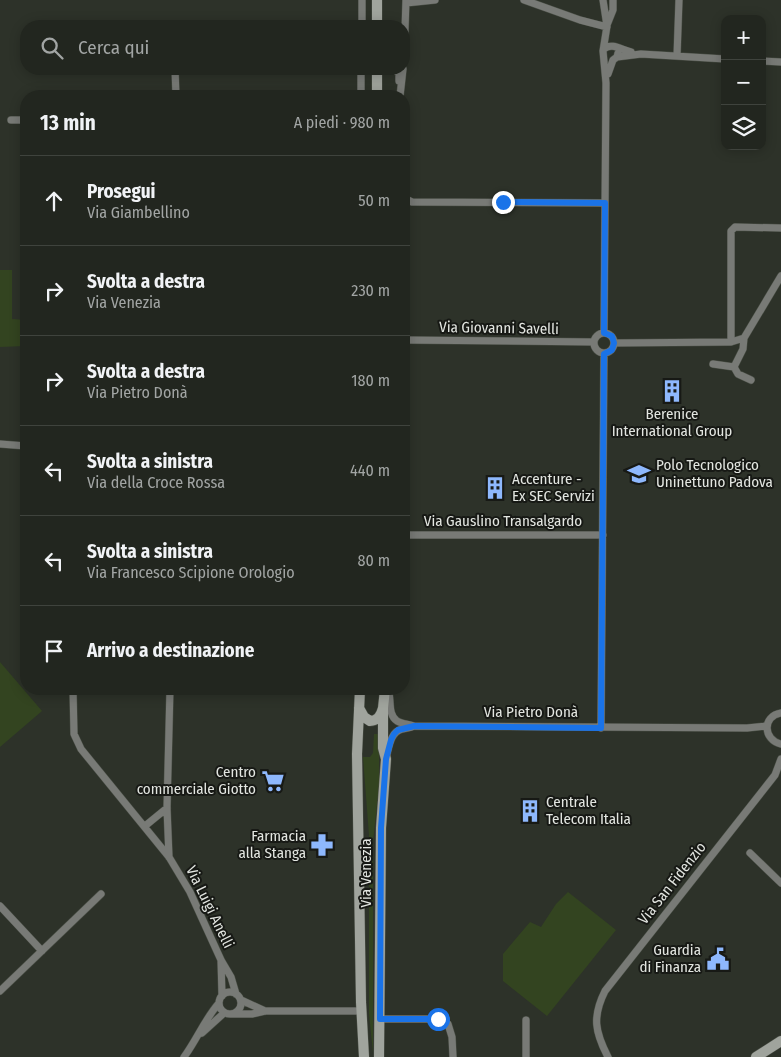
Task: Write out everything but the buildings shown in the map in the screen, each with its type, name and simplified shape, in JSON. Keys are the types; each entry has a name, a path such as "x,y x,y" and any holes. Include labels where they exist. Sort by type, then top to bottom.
{"main road":[{"path":"377,0 377,20"},
{"path":"377,75 377,90"},
{"name":"Via Venezia","path":"360,695 357,754 361,1011 364,1057"},
{"name":"Via Venezia","path":"379,1057 381,828 386,759 383,748 383,708 385,695"},
{"path":"360,708 364,717 370,721 376,720 383,708"},
{"path":"756,1057 781,1041"}],"street":[{"path":"362,0 362,20"},
{"path":"405,20 406,2 435,0"},
{"path":"524,0 607,28"},
{"path":"603,0 607,28 618,52 614,58 606,83"},
{"path":"604,333 606,83 604,53 613,0"},
{"path":"677,56 679,0"},
{"path":"604,53 607,46 614,46 641,54"},
{"path":"604,53 608,59 641,54 721,59"},
{"path":"766,61 781,62"},
{"path":"175,75 176,90"},
{"path":"360,90 361,75"},
{"path":"399,75 400,90"},
{"path":"400,86 402,75"},
{"path":"10,120 20,120"},
{"path":"410,201 605,203"},
{"path":"731,342 731,231 735,227 781,228"},
{"path":"734,367 743,348 744,338 781,276"},
{"path":"604,333 612,336 614,343 612,350 604,354 596,350 594,342 598,334 604,333"},
{"path":"614,343 731,342 744,338"},
{"name":"Via Giovanni Savelli","path":"410,340 594,342"},
{"path":"601,728 604,354"},
{"path":"713,364 734,367"},
{"path":"734,367 738,374 751,380"},
{"path":"0,444 20,446"},
{"name":"Via Gauslino Transalgardo","path":"410,535 602,535"},
{"name":"Via Luigi Anelli","path":"73,695 74,734 81,749 169,857 190,892 221,960 231,977 236,994"},
{"path":"169,857 170,695"},
{"name":"Via Pietro Donà","path":"390,695 391,714 394,719 414,726"},
{"path":"781,713 772,716 766,726 770,739 781,744"},
{"name":"Via Pietro Donà","path":"386,759 394,734 398,730 414,726 747,728 766,726"},
{"name":"Via San Fidenzio","path":"608,1057 597,1032 596,1017 604,991 775,775 781,759"},
{"path":"145,826 168,808"},
{"path":"750,853 781,883"},
{"path":"0,991 101,894"},
{"path":"0,906 42,951"},
{"name":"Via Luigi Anelli","path":"220,999 221,960"},
{"path":"184,1057 198,1037 208,1016 220,999 228,992 236,994 241,1000 265,1011"},
{"path":"220,999 221,1010 224,1013"},
{"path":"233,1014 240,1008 241,1000"},
{"path":"198,1037 224,1013 361,1011"},
{"path":"380,1019 438,1019 448,1024 452,1037 453,1057"},
{"path":"526,1020 526,1057"}],"green space":[{"path":"0,270 12,270 12,319 20,320 20,346 0,347"},
{"path":"0,662 20,685 20,695 28,695 42,711 0,747"},
{"path":"374,734 379,734 379,786 373,842 373,1053 369,1014 369,835 363,757 370,757 373,753"},
{"path":"568,892 616,930 547,1016 503,981 503,954 530,922 541,927 556,904"}],"place":[{"name":"Berenice International Group","path":"672,391"},
{"name":"Polo Tecnologico Uninettuno Padova","path":"639,474"},
{"name":"Accenture - Ex SEC Servizi","path":"495,488"},
{"name":"Centro commerciale Giotto","path":"273,781"},
{"name":"Centrale Telecom Italia","path":"530,811"},
{"name":"Farmacia alla Stanga","path":"322,845"},
{"name":"Guardia di Finanza","path":"718,959"}],"route":[{"path":"438,1019 380,1019 381,828 386,759 394,734 398,730 414,726 601,728 604,354 612,350 614,346 612,336 604,333 605,203 503,202"}]}
